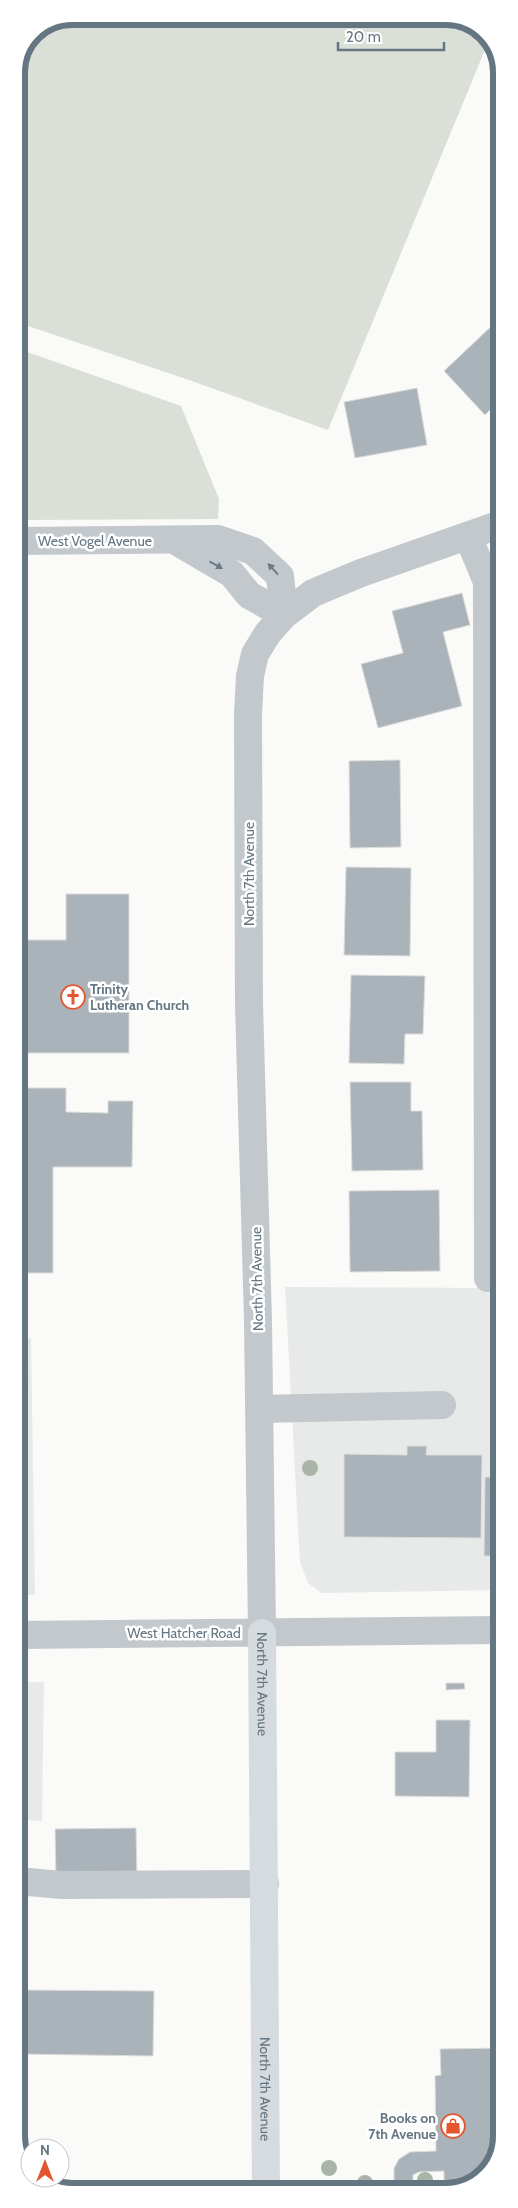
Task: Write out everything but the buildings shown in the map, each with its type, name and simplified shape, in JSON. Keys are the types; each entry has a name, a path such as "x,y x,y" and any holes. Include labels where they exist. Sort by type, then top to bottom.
{"main road":[{"name":"North 7th Avenue","path":"262,1632 266,2183"}],"street":[{"name":"North 7th Avenue","path":"262,1632 259,1409 249,1004 248,714 250,676 255,654 268,633 284,615 313,593 361,573 493,527"},
{"path":"468,536 487,582 488,1278"},
{"name":"West Vogel Avenue","path":"25,541 174,540 232,574 249,595 284,615"},
{"path":"259,1409 442,1404"},
{"name":"West Hatcher Road","path":"25,1634 493,1630"},
{"path":"25,1882 62,1885 265,1884"}],"shaded area":[{"path":"72,25 449,25 464,29 477,37 486,47 328,430 189,380 25,325 25,72 26,63 33,46 46,33 63,26"},
{"path":"25,351 181,406 219,499 218,519 25,520"},
{"path":"285,1287 493,1288 493,1590 322,1593 308,1583 300,1562"},
{"path":"25,1338 31,1338 35,1595 25,1595"},
{"path":"25,1682 44,1682 42,1821 25,1820"}],"place":[{"name":"Trinity Lutheran Church","path":"73,997"},
{"name":"Books on 7th Avenue","path":"453,2126"}]}
